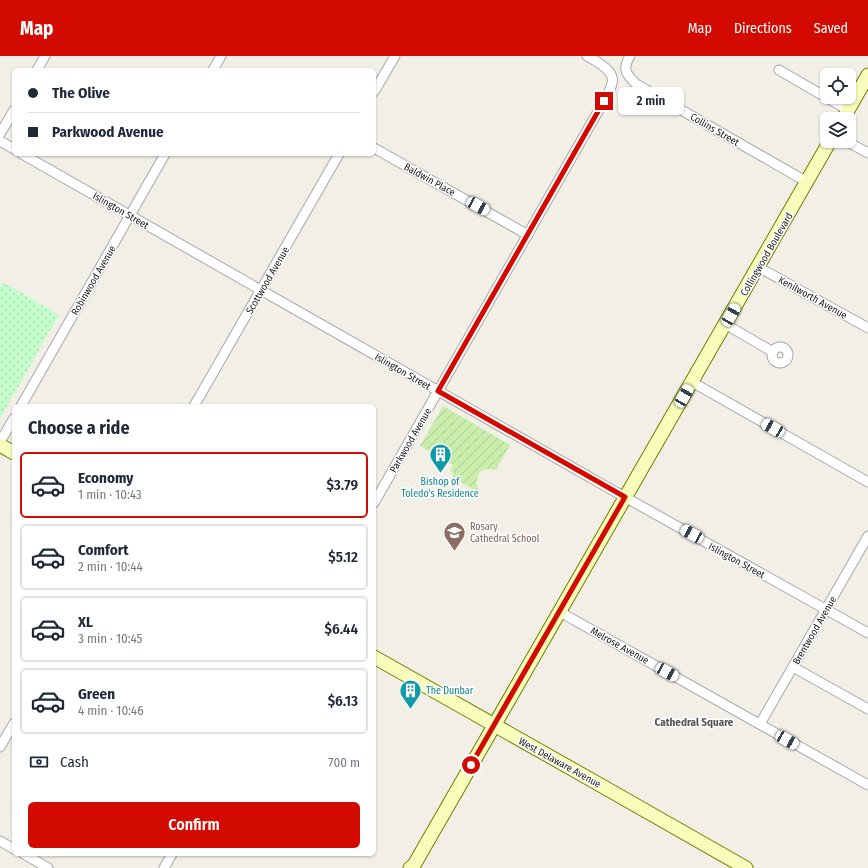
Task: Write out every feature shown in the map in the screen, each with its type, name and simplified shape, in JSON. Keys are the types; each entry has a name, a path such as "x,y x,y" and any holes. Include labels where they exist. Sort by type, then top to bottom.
{"main road":[{"path":"846,112 868,75"},
{"name":"Collingwood Boulevard","path":"414,867 826,148"},
{"path":"0,444 12,452"},
{"name":"West Delaware Avenue","path":"376,658 746,868"}],"street":[{"path":"38,68 45,56"},
{"path":"214,68 221,56"},
{"path":"376,88 394,56"},
{"name":"Parkwood Avenue","path":"376,500 613,83 612,76 603,64 587,56"},
{"name":"Collins Street","path":"630,56 626,62 625,69 626,73 636,84 807,182"},
{"path":"779,70 842,112"},
{"path":"0,134 12,113"},
{"path":"0,141 12,148"},
{"path":"856,146 868,153"},
{"name":"Baldwin Place","path":"376,149 528,234"},
{"name":"Islington Street","path":"26,156 625,497 868,633"},
{"name":"Robinwood Avenue","path":"22,404 164,156"},
{"name":"Scottwood Avenue","path":"195,404 337,156"},
{"name":"Kenilworth Avenue","path":"758,267 868,328"},
{"path":"725,324 773,352"},
{"path":"692,382 868,482"},
{"path":"0,444 12,422"},
{"name":"Brentwood Avenue","path":"760,724 868,536"},
{"name":"Melrose Avenue","path":"560,612 868,785"},
{"path":"793,667 868,710"},
{"path":"0,748 12,727"},
{"path":"0,841 12,848"},
{"path":"27,856 48,868"},
{"path":"164,868 171,856"}],"green space":[{"path":"3,282 59,315 0,419 0,288"},
{"path":"443,406 510,445 496,470 485,469 479,474 477,482 479,493 452,477 454,473 450,471 453,465 420,446"}],"place":[{"name":"Bishop of Toledo's Residence","path":"440,474"},
{"name":"Rosary Cathedral School","path":"455,552"},
{"name":"The Dunbar","path":"411,710"}],"district":[{"name":"Cathedral Square","path":"694,722"}],"route":[{"path":"471,765 625,497 438,391 604,101"}]}
